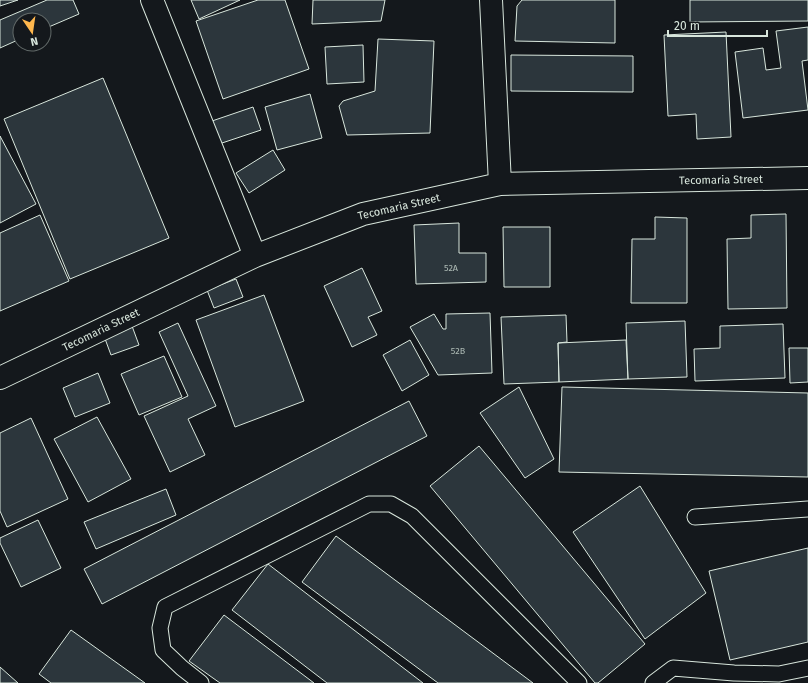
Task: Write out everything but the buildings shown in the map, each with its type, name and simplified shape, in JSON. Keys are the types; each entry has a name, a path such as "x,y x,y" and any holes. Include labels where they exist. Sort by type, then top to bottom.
{"street":[{"path":"152,0 255,256"},
{"path":"491,0 500,184"},
{"name":"Tecomaria Street","path":"0,378 255,256 363,214 500,184 808,178"}],"lane":[{"path":"201,683 163,650 160,628 165,607 369,504 391,504 412,516 579,683"},
{"path":"695,517 808,509"},
{"path":"653,683 673,668 734,673 779,674 808,668"}]}
